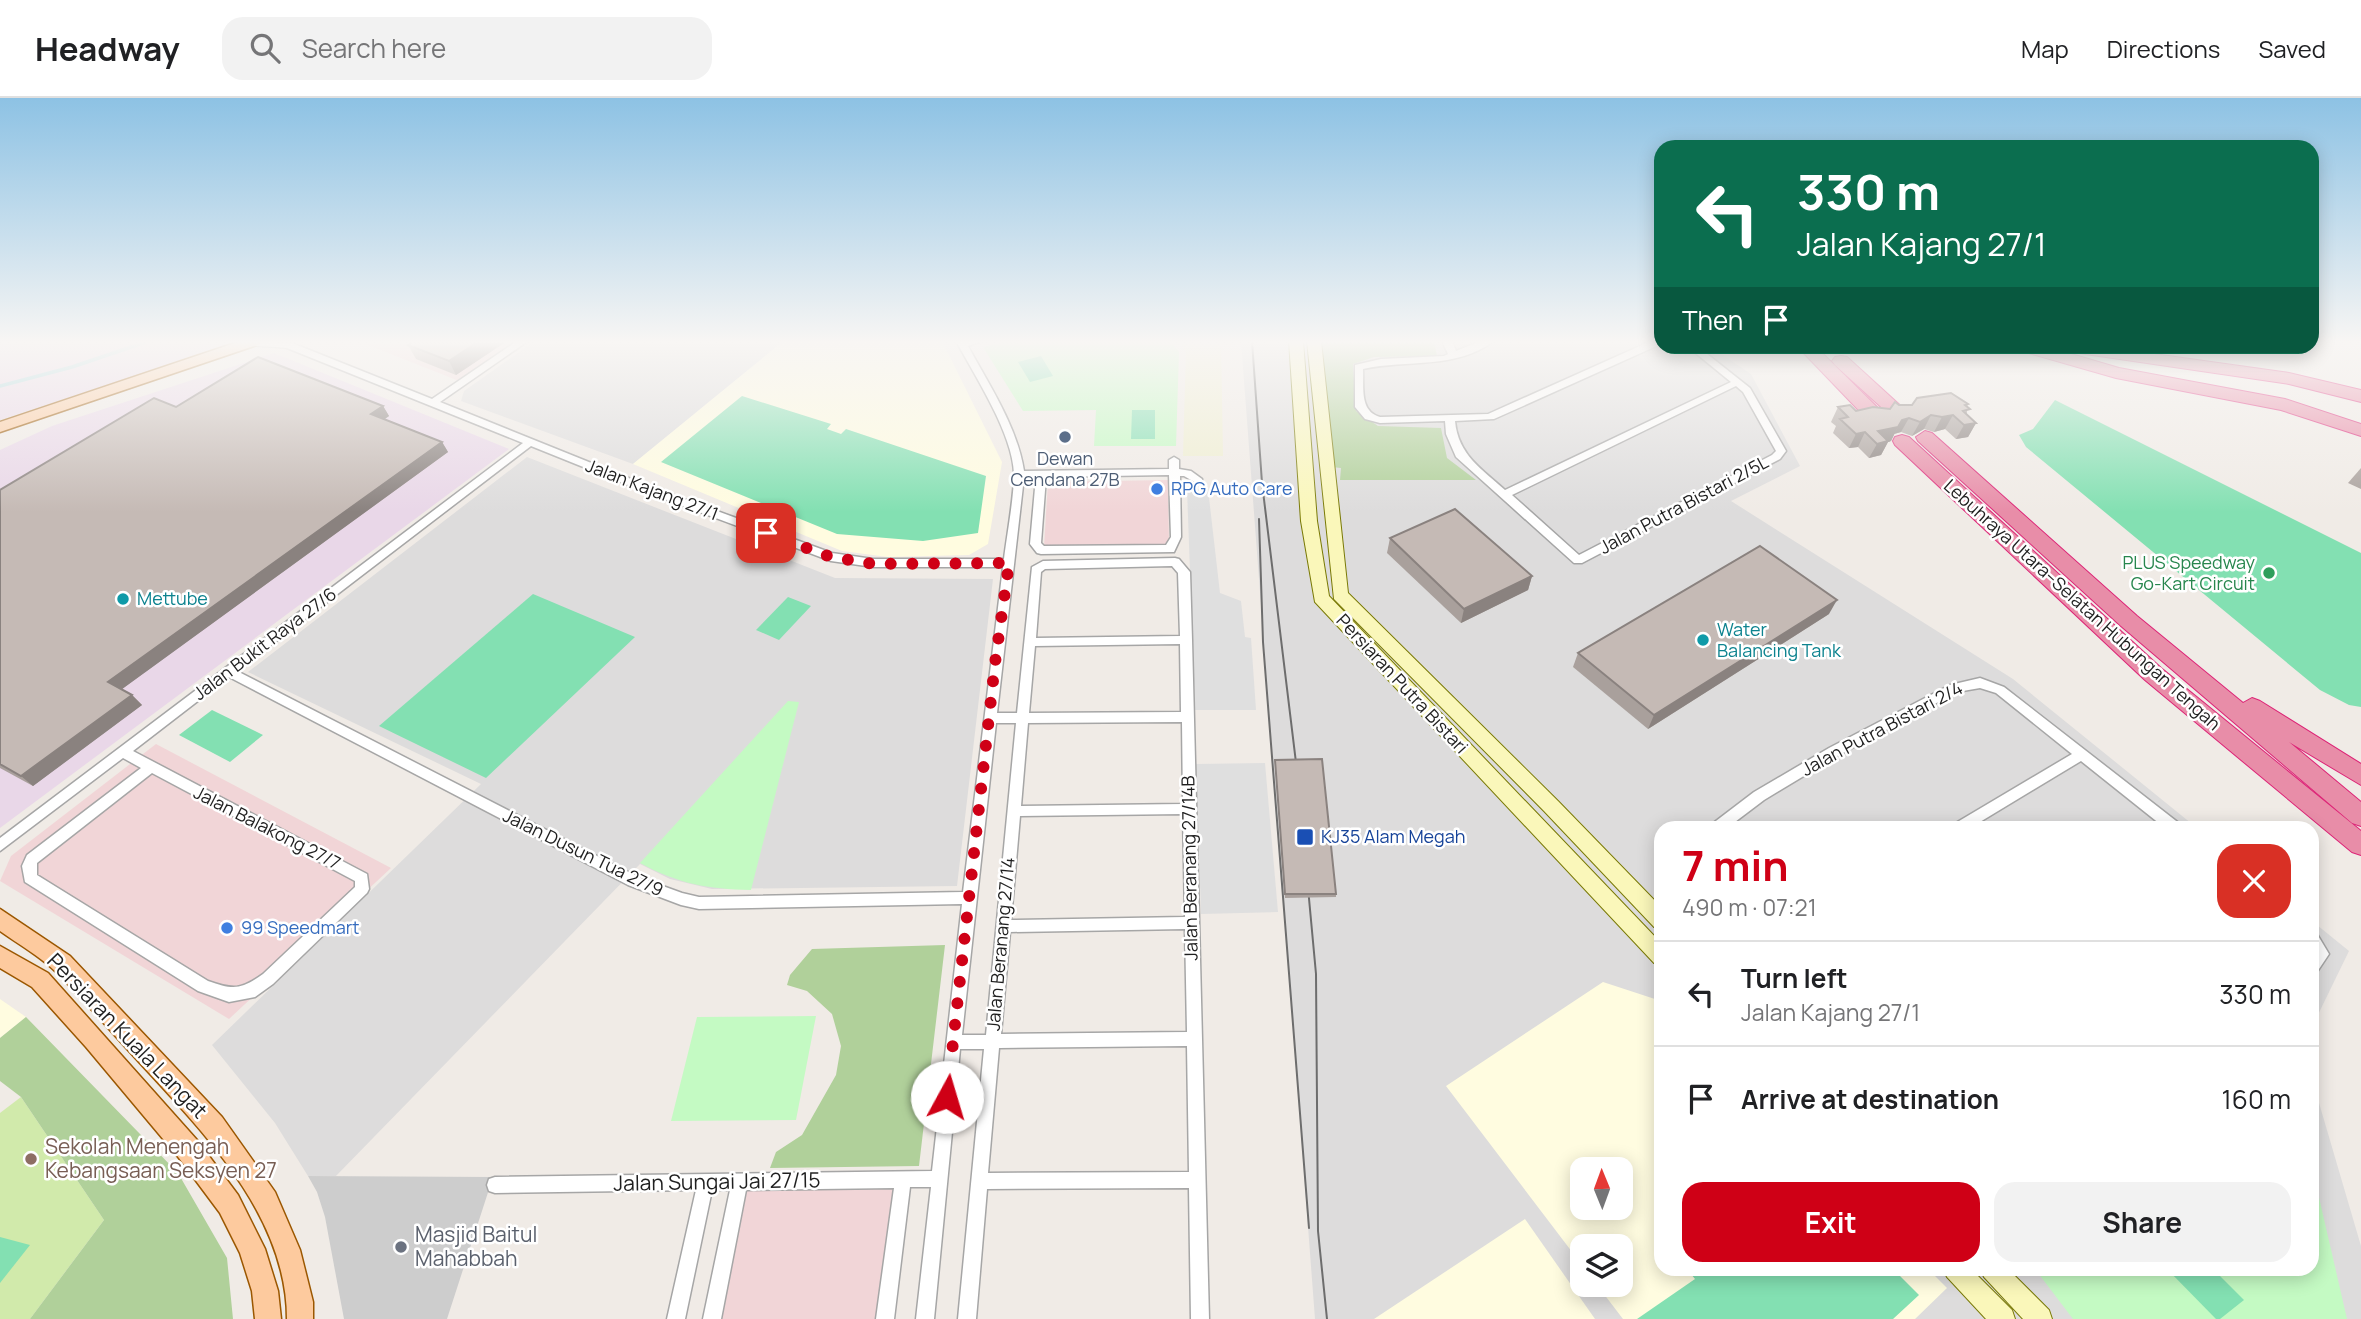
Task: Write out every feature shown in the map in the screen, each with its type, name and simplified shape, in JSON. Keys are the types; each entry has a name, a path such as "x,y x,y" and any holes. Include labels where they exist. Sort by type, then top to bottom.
{"highway":[{"path":"1858,398 1876,416"},
{"path":"1882,398 1898,413"},
{"path":"2248,398 2285,405 2361,430"},
{"path":"2284,398 2285,405"},
{"name":"Lebuhraya Utara–Selatan Hubungan Tengah","path":"1926,438 2129,621 2361,817"},
{"name":"Lebuhraya Utara–Selatan Hubungan Tengah","path":"1902,441 2153,674 2361,845"},
{"path":"2129,621 2168,644 2271,721 2361,776"}],"main road":[{"path":"0,414 49,398"},
{"path":"0,427 86,398"},
{"name":"Persiaran Putra Bistari","path":"1300,398 1309,521 1321,598 1654,950"},
{"name":"Persiaran Putra Bistari","path":"1320,398 1340,595 1654,913"},
{"name":"Persiaran Kuala Langat","path":"0,919 62,963 213,1125 267,1200 287,1250 300,1303 300,1319"},
{"name":"Persiaran Kuala Langat","path":"0,956 40,981 179,1139 229,1205 252,1249 265,1291 268,1319"},
{"path":"40,981 62,963"},
{"path":"1962,1276 2003,1319"},
{"path":"1999,1276 2040,1319"}],"street":[{"name":"Jalan Kajang 27/1","path":"420,398 831,557 873,564 1009,563"},
{"path":"433,403 440,398"},
{"path":"925,1319 969,898 1019,474 1019,461 992,398"},
{"path":"1359,398 1360,407 1369,417 1450,419 1490,417 1532,398"},
{"path":"1450,419 1451,434 1460,455 1503,495 1705,398"},
{"name":"Jalan Putra Bistari 2/5L","path":"1503,495 1578,560 1776,457 1781,451 1752,398"},
{"name":"Jalan Bukit Raya 27/6","path":"0,845 530,442"},
{"path":"1019,474 1175,466 1198,481"},
{"path":"1041,474 1035,544 1041,550 1170,549 1175,542 1175,466"},
{"name":"Jalan Beranang 27/14B","path":"1036,570 1043,565 1175,562 1184,572 1200,1319"},
{"name":"Jalan Beranang 27/14","path":"967,1319 1036,570"},
{"path":"1029,642 1186,640"},
{"name":"Jalan Dusun Tua 27/9","path":"229,672 633,881 681,900 699,903 969,898"},
{"name":"Jalan Putra Bistari 2/4","path":"1725,821 1739,808 1801,771 1962,684 1980,683 2000,690 2166,821"},
{"path":"990,718 1187,717"},
{"name":"Jalan Balakong 27/7","path":"123,752 362,878 362,888 268,979 250,992 229,995 215,991 30,878 29,866 32,859 150,768"},
{"path":"1971,821 2082,754"},
{"path":"1014,811 1188,809"},
{"path":"1003,926 1191,923"},
{"path":"953,1042 1193,1039"},
{"name":"Jalan Sungai Jai 27/15","path":"495,1185 939,1179"},
{"path":"885,1319 903,1180"},
{"path":"980,1181 1196,1180"},
{"path":"676,1319 706,1182"},
{"path":"712,1319 740,1182"}],"shaded area":[{"path":"0,398 67,398 0,420"},
{"name":"Mettube","path":"137,398 384,398 509,449 0,828 0,450 52,426"},
{"path":"462,398 714,398 633,464 461,401"},
{"path":"714,398 970,398 1002,462 988,544 969,555 888,557 842,551 633,464"},
{"path":"1245,398 1764,398 1800,466 1731,501 2013,679 2188,821 1654,821 1654,1276 2319,1276 2319,1103 2361,1246 2361,1319 1315,1319"},
{"path":"527,457 835,578 993,579 957,886 712,889 670,879 640,864 336,1176 308,1176 275,1123 212,1045 481,784 248,672"},
{"path":"1168,480 1169,545 1044,547 1048,482"},
{"path":"1187,489 1208,489 1220,593 1241,601 1245,637 1251,638 1256,710 1195,710"},
{"path":"156,744 391,868 229,1019 0,881 11,856"},
{"path":"1265,763 1278,912 1201,914 1196,764"},
{"path":"2319,927 2349,951 2319,1013"},
{"path":"1603,982 1654,999 1654,1276 1935,1276 1947,1288 1915,1319 1623,1319 1606,1297 1633,1297 1633,1234 1570,1234 1570,1249 1446,1086"},
{"path":"0,999 26,1017 0,1038"},
{"name":"Masjid Baitul Mahabbah","path":"308,1176 493,1177 447,1319 344,1319 325,1217 317,1192"},
{"path":"894,1185 877,1319 720,1319 747,1188"},
{"path":"1525,1219 1570,1283 1570,1297 1580,1297 1595,1319 1374,1319"}],"green space":[{"path":"740,398 748,398 831,424 827,429 841,434 846,429 986,476 978,533 923,541 837,534 661,462"},
{"path":"1015,398 1178,398 1176,446 1094,446 1096,410 1023,411"},
{"path":"1185,398 1222,398 1223,456 1183,456"},
{"path":"1325,398 1355,398 1356,411 1378,426 1441,428 1447,458 1476,480 1340,480 1341,468 1332,467"},
{"name":"PLUS Speedway Go-Kart Circuit","path":"2055,400 2361,553 2361,707 2349,705 2320,690 2026,447 2019,435 2033,429"},
{"path":"1132,410 1155,410 1155,439 1131,439"},
{"path":"533,594 635,637 486,778 379,726"},
{"path":"788,597 811,606 779,640 756,630"},
{"path":"788,701 799,702 751,890 694,884 640,863"},
{"path":"212,710 263,735 230,762 179,735"},
{"path":"945,945 919,1166 770,1168 776,1152 802,1135 836,1075 841,1046 832,1014 807,991 787,985 790,975 812,949"},
{"path":"816,1016 796,1120 671,1121 697,1017"},
{"path":"26,1017 178,1173 227,1258 233,1319 30,1319 104,1220 21,1097 0,1081 0,1038"},
{"name":"Sekolah Menengah Kebangsaan Seksyen 27","path":"21,1097 104,1220 30,1319 0,1319 0,1113"},
{"path":"2319,1197 2347,1319 2073,1319 2040,1276 2319,1276"},
{"path":"0,1237 30,1245 0,1283"},
{"path":"1693,1276 1900,1276 1919,1295 1893,1319 1637,1319 1695,1279"},
{"path":"2174,1276 2220,1276 2244,1300 2220,1319 2216,1319"}],"building":[{"name":"Mettube","path":"154,398 176,407 191,398 363,398 383,406 371,414 442,442 108,682 132,695 21,776 0,764 0,490"},
{"path":"1917,398 1959,398 1968,404 1965,405 1970,409 1963,411 1976,423 1964,425 1953,415 1931,415 1920,422 1909,418 1902,420 1898,427 1878,431 1888,441 1877,444 1865,432 1856,434 1840,419 1848,417 1838,407 1850,405 1856,411 1873,407 1890,409 1895,402 1899,405 1912,405"},
{"path":"1455,509 1532,576 1464,609 1390,538"},
{"name":"Water Balancing Tank","path":"1760,546 1837,600 1654,715 1578,653"},
{"name":"KJ35 Alam Megah","path":"1322,759 1336,894 1285,894 1275,760"}],"tram line":[{"path":"1256,398 1262,483 1298,779"},
{"path":"1259,519 1263,642 1309,1228"},
{"path":"1307,877 1316,974 1318,1231 1327,1319"}],"place":[{"name":"Dewan Cendana 27B","path":"1065,437"},
{"name":"RPG Auto Care","path":"1157,489"},
{"name":"PLUS Speedway Go-Kart Circuit","path":"2269,573"},
{"name":"Mettube","path":"123,599"},
{"name":"Water Balancing Tank","path":"1703,640"},
{"name":"KJ35 Alam Megah","path":"1305,837"},
{"name":"99 Speedmart","path":"227,928"},
{"name":"Sekolah Menengah Kebangsaan Seksyen 27","path":"31,1159"},
{"name":"Masjid Baitul Mahabbah","path":"401,1247"}],"route":[{"path":"766,533 831,557 873,564 1009,563 995,663 947,1097"}]}
